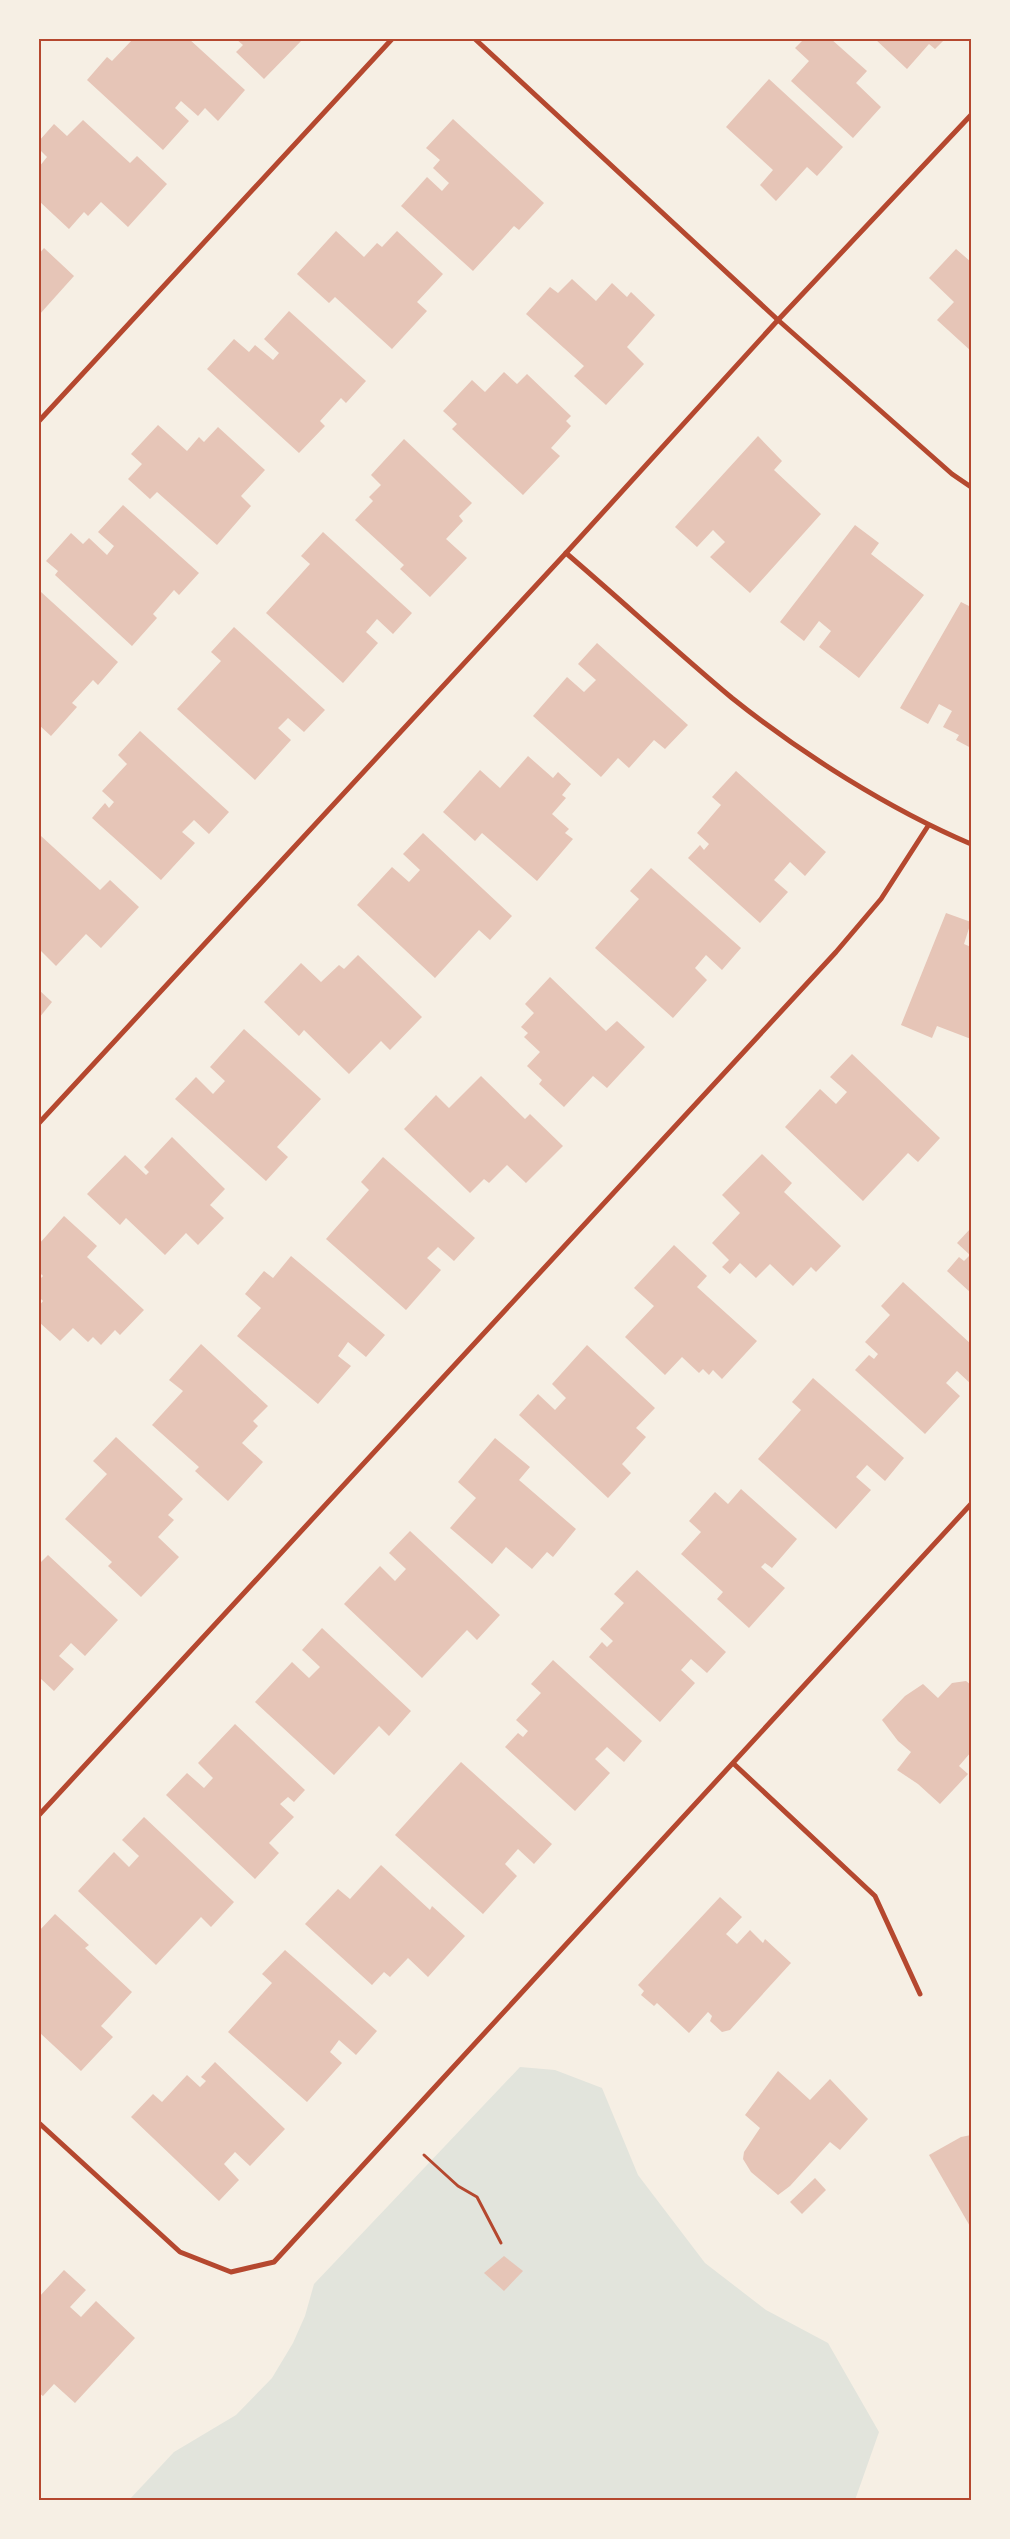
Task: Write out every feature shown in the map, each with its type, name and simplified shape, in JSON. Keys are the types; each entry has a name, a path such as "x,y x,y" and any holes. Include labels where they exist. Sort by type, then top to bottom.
{"street":[{"path":"39,421 392,39"},
{"path":"475,39 778,320 952,474 971,487"},
{"path":"39,1123 566,553 778,320 971,115"},
{"path":"566,553 733,698 794,744 928,826 971,844"},
{"path":"39,1815 836,952 881,899 928,826"},
{"path":"39,2123 180,2252 232,2272 274,2262 734,1764 971,1504"},
{"path":"734,1764 875,1896 920,1994"}],"path":[{"path":"424,2155 458,2186 477,2198 501,2244"}],"shaded area":[{"path":"520,2067 555,2070 602,2088 638,2175 705,2263 766,2310 828,2343 879,2432 855,2500 129,2500 174,2452 236,2415 272,2378 293,2343 305,2316 314,2284"}],"building":[{"path":"133,39 189,39 245,90 218,121 205,108 198,116 181,101 175,108 189,121 163,150 87,80 107,57 112,61"},
{"path":"236,39 303,39 264,79 236,52 243,45"},
{"path":"804,39 831,39 867,71 856,83 881,107 853,138 791,81 809,61 795,48"},
{"path":"875,39 945,39 935,49 929,44 907,69"},
{"path":"769,79 843,147 817,176 807,167 776,201 760,185 773,170 726,127"},
{"path":"453,119 544,203 519,230 514,226 473,271 401,206 427,177 442,191 449,183 433,168 440,160 426,148"},
{"path":"83,120 130,163 137,156 167,184 128,227 101,202 88,216 84,212 69,229 39,201 39,167 47,157 39,149 39,141 54,124 67,136"},
{"path":"336,231 364,257 377,243 382,247 397,231 443,274 417,302 427,311 392,349 335,297 329,303 297,274"},
{"path":"44,248 74,276 39,315 39,254"},
{"path":"956,249 971,262 971,351 937,320 954,302 929,278"},
{"path":"572,279 596,301 612,283 627,297 631,292 655,315 627,347 644,364 606,405 574,376 584,366 526,314 550,287 558,293"},
{"path":"289,311 366,381 346,403 341,398 320,421 325,426 299,453 207,369 234,339 249,352 255,345 273,360 279,353 264,339"},
{"path":"504,372 517,384 527,374 571,416 566,421 571,426 551,448 560,456 523,495 452,429 457,424 443,411 472,380 485,392"},
{"path":"158,425 187,451 199,437 204,442 218,427 265,470 241,496 251,506 217,545 157,492 150,499 128,479 142,464 131,454"},
{"path":"758,436 782,461 774,470 821,514 750,593 710,557 725,542 713,530 697,547 675,527"},
{"path":"404,439 472,503 459,516 463,521 446,539 467,558 430,597 400,569 404,565 355,520 373,501 369,497 381,485 371,475"},
{"path":"123,505 199,573 179,595 174,590 153,614 157,618 132,646 55,575 58,571 46,561 71,533 83,544 89,538 107,555 114,546 98,532"},
{"path":"855,525 879,543 871,554 924,595 859,678 819,647 831,631 819,621 804,641 780,622"},
{"path":"323,532 412,613 393,634 377,619 366,632 378,643 343,683 266,613 310,564 301,556"},
{"path":"41,592 118,662 98,685 93,680 72,703 77,707 51,736 39,725 39,595"},
{"path":"961,602 971,607 971,748 956,740 959,735 943,727 952,711 939,704 928,724 900,708"},
{"path":"234,627 325,710 304,732 288,718 278,728 291,740 255,780 177,709 221,661 211,652"},
{"path":"597,643 688,725 665,749 654,740 629,768 618,758 601,777 533,716 567,677 584,692 596,680 578,664"},
{"path":"140,731 229,812 209,834 194,820 182,832 195,843 161,880 92,818 105,803 109,808 114,802 102,791 127,764 118,755"},
{"path":"528,756 553,778 558,772 571,784 562,795 566,798 552,814 569,829 565,833 573,839 537,881 482,833 475,841 443,812 480,770 500,788"},
{"path":"736,771 826,852 805,876 790,862 774,880 788,892 760,923 688,858 700,845 704,850 709,844 697,833 721,805 712,797"},
{"path":"423,833 512,916 490,940 479,930 435,978 357,905 392,867 409,882 420,870 403,854"},
{"path":"41,836 100,890 110,880 139,907 101,948 86,934 56,966 39,949 39,839"},
{"path":"651,868 741,948 722,970 706,955 695,968 707,980 673,1018 595,948 639,899 630,891"},
{"path":"946,913 971,922 964,944 971,947 971,1039 937,1026 932,1038 901,1025"},
{"path":"358,955 422,1017 390,1050 381,1041 349,1074 304,1030 299,1036 264,1002 301,963 321,982 339,965 344,969"},
{"path":"550,977 606,1031 617,1021 645,1047 607,1088 593,1076 564,1107 539,1084 542,1080 527,1066 540,1052 524,1037 528,1033 521,1027 534,1013 525,1004"},
{"path":"39,990 52,1002 39,1018"},
{"path":"244,1029 321,1099 277,1147 288,1157 266,1181 175,1099 196,1077 213,1094 225,1081 210,1067"},
{"path":"852,1054 940,1138 918,1162 908,1153 863,1201 785,1127 820,1089 836,1104 847,1092 830,1077"},
{"path":"481,1076 525,1119 530,1114 563,1146 526,1183 507,1165 489,1183 484,1179 470,1193 404,1129 436,1095 449,1108"},
{"path":"172,1137 225,1189 210,1205 224,1218 198,1245 186,1233 165,1255 126,1218 120,1225 87,1194 125,1155 146,1175 149,1172 144,1167"},
{"path":"762,1154 792,1183 784,1192 841,1246 816,1272 811,1267 793,1286 770,1264 756,1278 740,1263 730,1274 722,1267 729,1260 712,1243 740,1213 722,1195"},
{"path":"383,1157 475,1238 454,1261 438,1247 427,1258 441,1270 406,1310 326,1239 369,1190 361,1182"},
{"path":"64,1216 97,1246 87,1257 144,1310 120,1335 115,1330 101,1345 93,1337 88,1342 73,1328 60,1341 39,1322 39,1306 43,1301 39,1297 39,1280 43,1276 39,1272 39,1244"},
{"path":"971,1228 971,1293 947,1271 959,1257 964,1261 970,1255 957,1243"},
{"path":"674,1245 707,1276 697,1287 757,1341 722,1379 713,1370 709,1375 703,1369 699,1373 682,1357 665,1375 625,1337 654,1306 634,1288"},
{"path":"291,1256 385,1335 366,1357 348,1342 338,1356 351,1366 318,1404 237,1336 261,1308 245,1294 264,1271 273,1278"},
{"path":"903,1282 971,1344 971,1384 957,1371 946,1383 960,1396 925,1434 855,1370 869,1355 874,1359 878,1354 865,1342 890,1315 881,1306"},
{"path":"201,1344 268,1406 253,1421 258,1426 242,1443 263,1462 228,1501 195,1471 199,1467 152,1425 183,1391 169,1380"},
{"path":"587,1345 655,1408 636,1428 646,1437 622,1464 631,1473 608,1498 519,1415 538,1394 555,1410 566,1398 552,1384"},
{"path":"813,1378 904,1458 885,1481 867,1465 856,1477 871,1490 836,1529 758,1459 801,1410 792,1402"},
{"path":"116,1437 183,1499 168,1515 174,1520 158,1537 179,1557 141,1597 108,1566 112,1562 65,1519 107,1474 93,1461"},
{"path":"495,1438 530,1467 519,1480 576,1529 553,1557 547,1552 532,1569 506,1547 492,1564 450,1528 476,1498 458,1482"},
{"path":"741,1489 797,1539 772,1568 765,1563 761,1567 785,1588 749,1628 717,1599 723,1592 681,1554 701,1532 689,1521 715,1492 728,1504"},
{"path":"410,1531 500,1615 477,1640 467,1630 422,1678 344,1604 380,1566 395,1581 406,1569 389,1553"},
{"path":"48,1555 118,1620 85,1656 71,1643 59,1656 74,1669 54,1691 39,1677 39,1574 41,1572 39,1564"},
{"path":"637,1570 726,1652 707,1673 691,1659 681,1670 695,1683 660,1722 589,1657 602,1642 607,1647 613,1641 600,1629 624,1603 614,1594"},
{"path":"322,1628 411,1711 389,1736 379,1726 334,1775 255,1702 292,1662 309,1678 320,1667 302,1650"},
{"path":"553,1660 642,1741 624,1762 607,1747 595,1759 610,1773 575,1811 505,1747 518,1733 523,1737 528,1731 516,1720 541,1693 531,1684"},
{"path":"966,1681 971,1685 971,1752 959,1766 968,1774 940,1804 918,1784 897,1770 911,1752 898,1741 882,1720 905,1696 923,1684 938,1698 952,1683"},
{"path":"235,1724 305,1790 294,1802 288,1797 280,1804 294,1817 269,1843 279,1853 255,1879 166,1795 187,1773 204,1788 213,1778 198,1763"},
{"path":"461,1762 552,1844 534,1864 518,1849 505,1864 517,1876 483,1914 395,1835"},
{"path":"144,1817 234,1902 211,1927 201,1917 156,1965 78,1891 114,1852 129,1867 139,1856 122,1840"},
{"path":"381,1865 430,1910 432,1906 465,1936 428,1977 408,1958 390,1977 384,1972 372,1985 305,1924 338,1889 350,1899"},
{"path":"720,1897 742,1917 726,1934 737,1944 750,1930 763,1943 765,1939 791,1963 730,2030 722,2032 710,2021 712,2016 708,2012 689,2033 657,2003 654,2006 641,1995 644,1991 638,1985"},
{"path":"55,1914 89,1945 85,1948 132,1992 101,2026 113,2037 81,2071 39,2032 39,1931"},
{"path":"285,1950 377,2031 356,2055 339,2040 330,2052 342,2063 307,2102 228,2032 272,1983 262,1974"},
{"path":"215,2062 285,2129 250,2166 235,2152 224,2164 239,2180 219,2201 131,2117 153,2094 162,2102 187,2075 200,2087 206,2081 201,2077"},
{"path":"778,2071 810,2100 830,2079 868,2119 840,2150 830,2142 790,2186 778,2195 751,2172 743,2159 744,2152 760,2128 745,2115"},
{"path":"971,2135 971,2228 929,2155 961,2137"},
{"path":"815,2178 826,2190 802,2214 790,2202"},
{"path":"504,2256 523,2271 504,2291 484,2273"},
{"path":"64,2270 86,2290 70,2307 81,2317 96,2301 135,2338 75,2403 54,2384 43,2396 39,2393 39,2297"}]}
